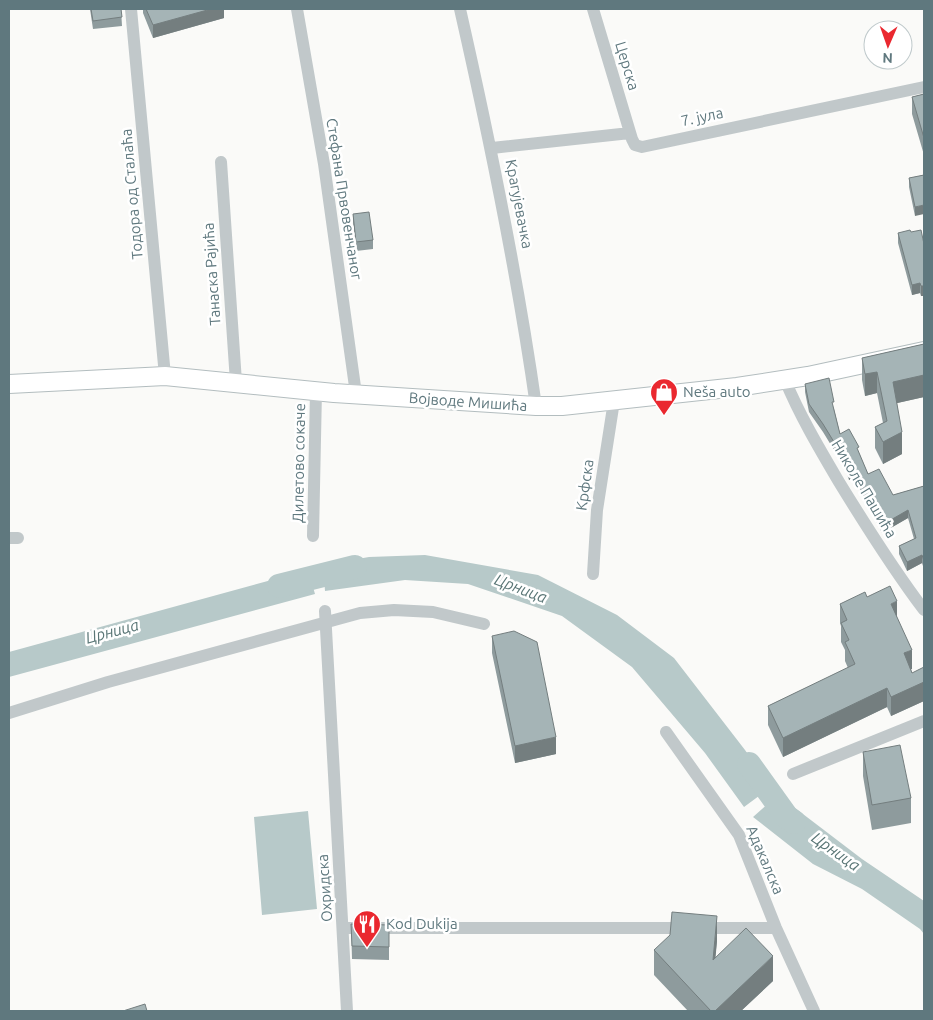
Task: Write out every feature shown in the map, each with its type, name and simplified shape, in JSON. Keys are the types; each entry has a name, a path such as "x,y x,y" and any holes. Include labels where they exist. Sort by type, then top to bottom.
{"main road":[{"name":"Војводе Мишића","path":"9,384 165,376 316,391 536,406 614,401 737,387 785,380 924,351"}],"street":[{"name":"Тодора од Сталаћа","path":"131,9 165,376"},
{"name":"Стефана Првовенчаног","path":"296,9 324,164 356,394"},
{"name":"Крагујевачка","path":"460,9 492,148 518,288 536,406"},
{"name":"Церска","path":"593,9 630,133"},
{"name":"7. јула","path":"630,133 636,145 642,147 924,87"},
{"path":"492,148 630,133"},
{"name":"Танаска Рајића","path":"220,162 236,382"},
{"name":"Николе Пашића","path":"785,380 804,420 861,518 894,569 924,610"},
{"name":"Дилетово сокаче","path":"314,536 316,391"},
{"name":"Крфска","path":"593,574 597,510 614,401"},
{"path":"9,713 326,617 394,610 433,612 484,624"},
{"name":"Охридска","path":"326,617 343,928 776,928"},
{"path":"793,774 924,721"},
{"name":"Адакалска","path":"666,732 739,836 776,928 814,1011"},
{"path":"343,928 347,1011"}],"water":[{"path":"425,555 538,575 617,615 674,658 771,787 744,807 705,753 632,667 562,616 468,584 405,580 325,591 323,565 369,557"},
{"path":"308,570 315,594 9,677 9,652"},
{"path":"778,795 862,859 924,901 924,934 920,929 862,889 813,864 753,817"},
{"path":"308,811 317,909 262,915 254,817"}],"building":[{"path":"91,9 121,9 122,17 93,21"},
{"path":"146,9 211,9 153,25"},
{"path":"924,94 924,138 912,97"},
{"path":"924,175 924,205 915,207 909,178"},
{"path":"369,212 373,240 356,242 353,214"},
{"path":"910,230 911,232 921,230 924,244 924,286 921,286 920,283 912,285 898,233"},
{"path":"924,344 924,375 893,382 902,432 883,442 875,427 887,421 877,372 865,374 862,358"},
{"path":"829,378 834,402 832,402 840,434 849,429 859,447 857,448 868,474 879,469 893,495 924,486 924,561 922,555 907,562 899,546 916,538 908,510 882,525 854,469 849,471 845,460 809,404 805,384"},
{"path":"890,586 897,601 891,604 912,650 904,653 912,673 924,667 924,682 891,697 887,688 783,738 768,706 855,664 845,642 849,640 841,623 847,620 840,604 865,592 867,597"},
{"path":"514,631 537,642 556,737 515,746 492,636"},
{"path":"900,745 911,798 872,805 863,752"},
{"path":"672,912 717,916 713,960 746,928 773,956 715,1011 711,1011 654,950 670,935"},
{"path":"351,924 389,925 389,947 352,946"},
{"path":"145,1004 147,1011 123,1011"}],"waterway":[{"name":"Црница","path":"279,586 355,567"},
{"name":"Црница","path":"749,764 787,817 794,822"}],"place":[{"name":"Neša auto","path":"664,416"},
{"name":"Kod Dukija","path":"367,948"}]}
